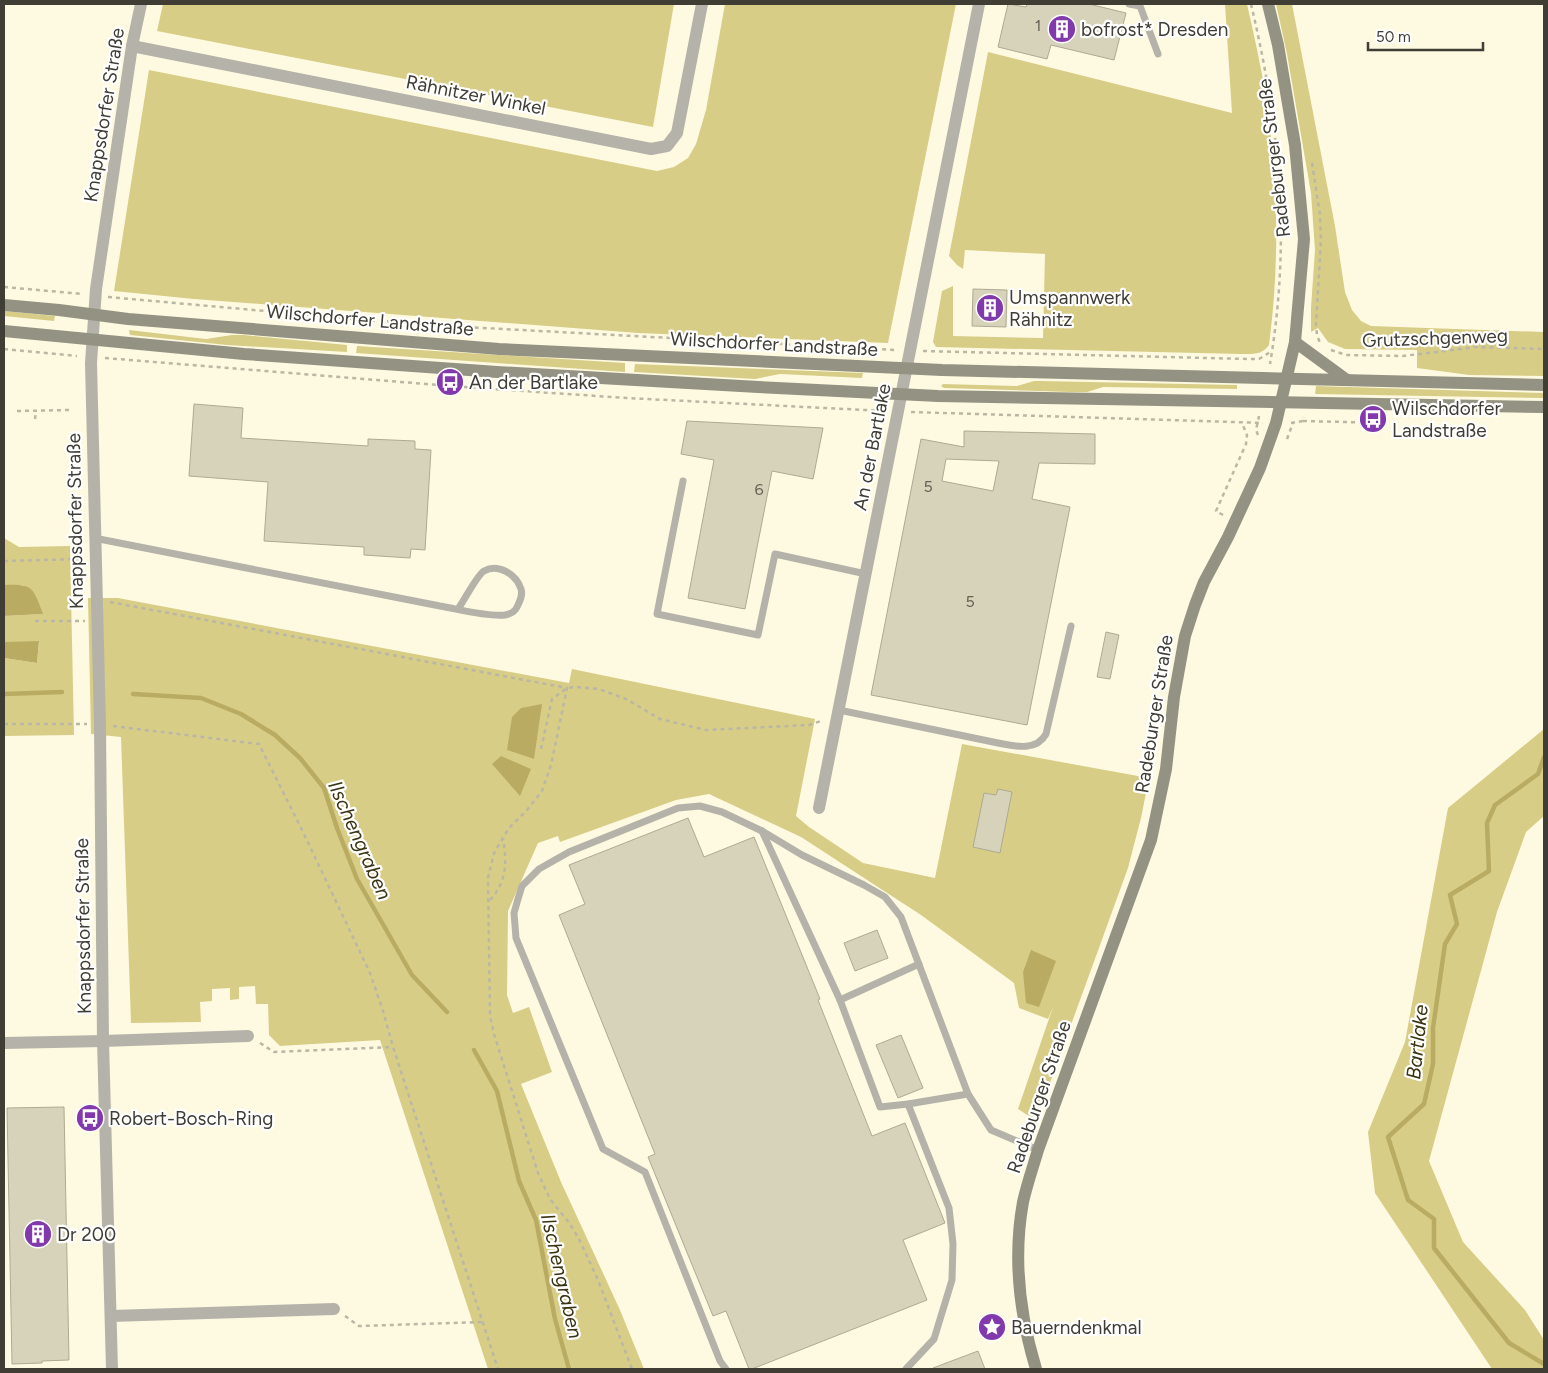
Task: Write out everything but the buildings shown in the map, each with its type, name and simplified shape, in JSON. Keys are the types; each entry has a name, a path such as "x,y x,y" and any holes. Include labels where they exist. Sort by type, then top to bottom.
{"main road":[{"name":"Radeburger Straße","path":"1036,1369 1030,1349 1019,1286 1019,1242 1023,1202 1038,1150 1151,840 1166,769 1179,663 1190,620 1204,582 1228,537 1260,468 1276,424 1295,342 1304,239 1295,146 1278,45 1268,4"},
{"name":"Wilschdorfer Landstraße","path":"4,304 93,315 499,349 907,369 1544,385"},
{"path":"4,332 244,354 748,387 901,394 1544,407"},
{"path":"1295,342 1347,380"}],"street":[{"name":"Knappsdorfer Straße","path":"103,1041 100,724 91,357 95,295 140,4"},
{"name":"Rähnitzer Winkel","path":"132,46 651,149 667,146 677,133 702,4"},
{"name":"An der Bartlake","path":"819,808 979,4"},
{"path":"4,1043 248,1036"},
{"path":"103,1041 112,1369"},
{"path":"111,1316 334,1309"}],"lane":[{"path":"1130,4 1140,6 1158,54"},
{"path":"683,481 657,614 758,635 775,554 866,574"},
{"path":"94,538 458,610 490,615 506,615 515,611 521,600 521,590 514,577 505,570 494,568 482,572 458,610"},
{"path":"838,713 1021,747 1031,746 1042,740 1046,734 1072,626"},
{"path":"726,1369 720,1361 645,1172 603,1149 516,938 514,914 522,886 539,869 569,852 678,808 700,806 722,812 762,831 802,855 864,885 885,897 901,917 968,1094 991,1130 1038,1150"},
{"path":"762,831 840,1000 880,1107 968,1094"},
{"path":"840,1000 919,964"},
{"path":"906,1369 934,1339 952,1280 953,1244 949,1208 908,1104"}],"path":[{"path":"4,287 464,327 910,351 1259,358 1272,351 1281,281 1282,206 1270,94 1251,4"},
{"name":"Grutzschgenweg","path":"1327,348 1346,355 1402,356 1476,347 1544,349"},
{"path":"4,349 463,387 627,398 898,411 1276,424"},
{"path":"17,411 71,410"},
{"path":"36,411 36,419"},
{"path":"1303,422 1387,422"},
{"path":"1216,512 1246,444 1247,435 1242,423"},
{"path":"4,561 95,558"},
{"path":"96,601 114,602 567,688 599,689 626,699 660,719 706,730 809,725 838,713"},
{"path":"35,621 96,620"},
{"path":"541,749 552,699 567,688"},
{"path":"567,688 551,766 542,791 503,837 494,853 488,878 490,1015 494,1034 538,1173 550,1199 570,1224 580,1241 598,1280 632,1369"},
{"path":"4,724 100,724 259,744 300,824 370,973 498,1369"},
{"path":"489,901 498,891 504,874 506,855 503,837"},
{"path":"248,1036 274,1052 393,1047"},
{"path":"334,1309 359,1326 483,1322"}],"shaded area":[{"path":"163,4 674,4 653,127 157,31"},
{"path":"725,4 956,4 888,343 638,333 194,299 114,291 149,70 657,171 674,167 688,158 696,144 706,110"},
{"path":"1225,4 1247,4 1262,74 1270,128 1275,190 1276,252 1273,314 1269,345 1263,351 1246,354 936,347 933,342 942,291 953,286 953,336 1043,338 1045,254 965,250 963,269 949,256 988,52 1232,113"},
{"path":"1276,4 1292,4 1335,226 1345,292 1352,310 1361,321 1371,326 1544,332 1544,376 1469,375 1417,368 1417,350 1345,349 1328,342 1318,328 1311,332 1315,250 1311,193 1287,54"},
{"path":"4,311 55,316 54,321 4,316"},
{"path":"129,330 206,339 244,335 347,345 347,352 227,345 130,335"},
{"path":"357,346 625,363 625,372 356,353"},
{"path":"635,364 863,373 862,378 780,374 755,379 634,372"},
{"path":"1034,381 1237,385 1237,389 1103,387 1087,392 1069,392 944,388 941,386 943,384 1017,386"},
{"path":"1316,386 1544,393 1544,398 1315,394"},
{"path":"4,538 19,547 70,546 74,735 4,736 4,658 37,663 39,642 4,642 4,616 42,614 23,585 4,585"},
{"path":"4,585 21,585 31,589 37,598 43,614 4,616"},
{"path":"88,598 118,598 569,683 572,669 815,719 796,816 809,827 863,863 935,878 962,744 1149,778 1128,868 1043,1102 1032,1118 1018,1109 1053,1007 1048,1019 1019,1008 1014,983 921,915 801,837 709,794 676,800 560,842 558,836 538,843 508,911 507,995 513,1013 529,1007 552,1072 521,1084 561,1182 620,1310 644,1369 488,1369 380,1040 280,1046 269,1035 268,1004 256,1004 255,986 239,987 239,999 230,1000 230,988 212,989 212,1001 200,1002 201,1022 131,1023 121,737 91,734"},
{"path":"39,641 37,663 4,658 4,642"},
{"path":"542,704 534,759 507,750 512,717 521,708"},
{"path":"1544,729 1544,816 1526,832 1497,912 1429,1161 1463,1242 1525,1310 1544,1340 1544,1369 1492,1369 1375,1193 1368,1132 1405,1042 1448,808"},
{"path":"501,756 531,769 520,796 492,764"},
{"path":"1031,950 1056,961 1039,1007 1026,1003 1023,972"}],"waterway":[{"name":"Ilschengraben","path":"4,694 62,692"},
{"name":"Ilschengraben","path":"133,694 201,698 241,714 275,735 300,758 324,788 357,879 412,975 447,1012"},
{"name":"Bartlake","path":"1544,757 1538,774 1495,805 1487,823 1489,871 1450,895 1457,924 1445,944 1433,1028 1433,1064 1424,1104 1388,1137 1408,1200 1434,1219 1434,1248 1509,1343 1544,1364"},
{"name":"Ilschengraben","path":"474,1050 497,1091 519,1181 536,1220 555,1319 569,1369"}],"place":[{"name":"bofrost* Dresden","path":"1062,29"},
{"name":"Umspannwerk Rähnitz","path":"990,308"},
{"name":"An der Bartlake","path":"450,382"},
{"name":"Wilschdorfer Landstraße","path":"1373,419"},
{"name":"Robert-Bosch-Ring","path":"90,1118"},
{"name":"Dr 200","path":"38,1234"},
{"name":"Bauerndenkmal","path":"992,1327"}]}
